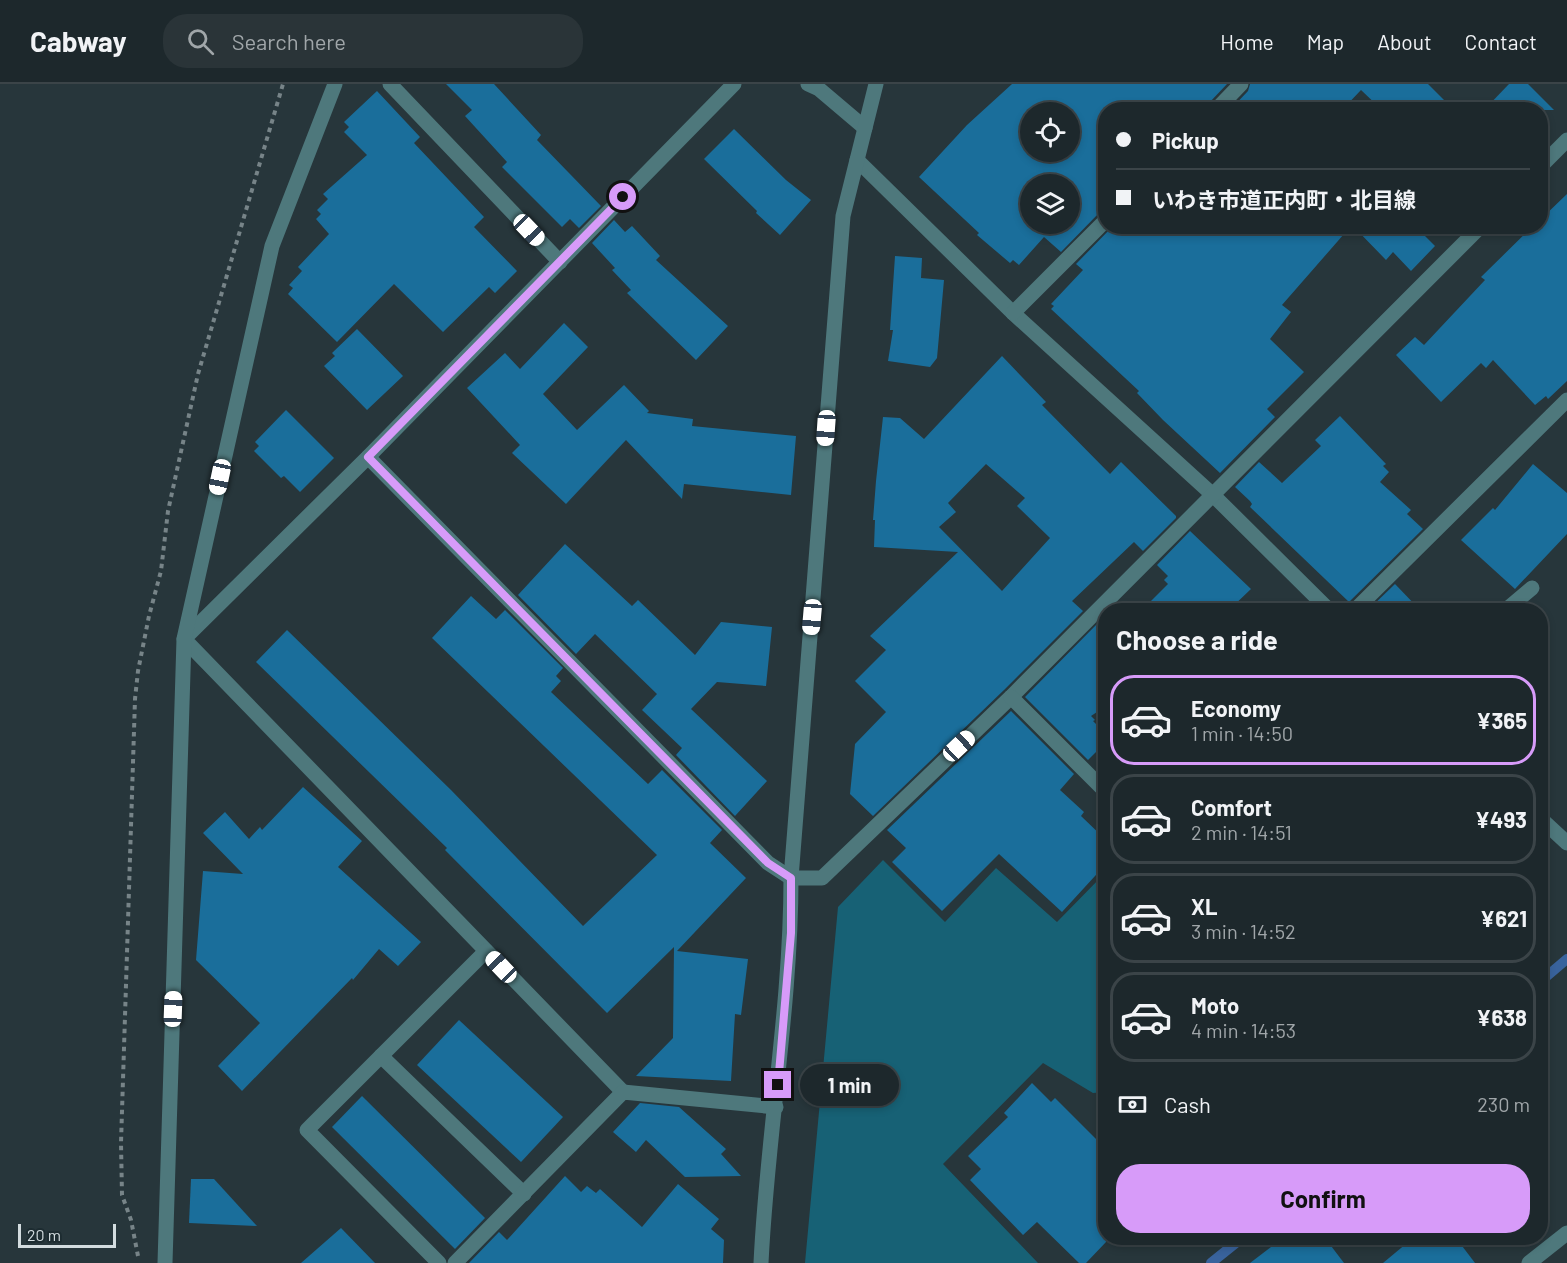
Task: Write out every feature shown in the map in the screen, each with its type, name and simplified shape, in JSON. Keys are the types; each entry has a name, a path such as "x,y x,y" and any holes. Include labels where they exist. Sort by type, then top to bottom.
{"street":[{"path":"165,1263 184,639 272,246 335,84"},
{"path":"390,84 560,262"},
{"path":"184,639 368,457 734,84"},
{"path":"808,84 819,89 865,128"},
{"path":"761,1263 791,933 791,878 843,216 876,84"},
{"path":"1224,102 1241,84"},
{"path":"1548,159 1567,140"},
{"path":"857,160 1013,313 1213,495 1322,603"},
{"path":"1013,313 1098,228"},
{"path":"1105,603 1473,234"},
{"path":"1362,603 1567,400"},
{"path":"368,457 768,863 791,878 822,878 1011,697 1098,610"},
{"path":"1514,603 1532,588"},
{"path":"184,639 624,1092 776,1107"},
{"path":"1011,697 1098,784"},
{"path":"1548,825 1567,843"},
{"path":"439,1263 307,1130 486,951"},
{"path":"381,1056 524,1194"},
{"path":"455,1263 624,1092"},
{"path":"1529,1263 1567,1233"}],"shaded area":[{"path":"883,860 945,922 996,868 1057,922 1098,880 1098,1093 1093,1093 1043,1063 943,1164 1038,1263 805,1263 838,907"}],"building":[{"path":"446,84 494,84 541,135 537,140 601,206 579,228 570,219 562,227 502,167 507,162 465,116 472,110"},
{"path":"1012,84 1227,84 1210,102 1098,102 1098,214 1080,232 1080,174 1020,174 1020,234 1079,234 1061,252 1044,237 1019,265 1013,260 1010,263 977,235 979,233 919,177 967,125"},
{"path":"1250,84 1428,84 1446,102 1374,102 1361,90 1350,102 1238,102 1248,91"},
{"path":"1509,84 1528,84 1546,102 1492,102"},
{"path":"377,91 420,137 414,143 484,217 474,227 517,271 495,293 489,287 443,332 394,284 337,342 288,294 293,288 289,285 302,271 298,267 329,234 316,219 321,214 317,210 328,199 323,194 367,155 344,132 349,127 344,122"},
{"path":"734,129 786,180 811,200 780,235 704,159"},
{"path":"1567,194 1567,381 1548,399 1546,396 1535,405 1493,360 1486,368 1481,363 1441,402 1396,355 1415,337 1424,345 1485,280 1481,277 1525,234 1548,234 1548,212"},
{"path":"614,220 625,232 632,226 660,256 656,260 728,326 696,360 627,293 631,290 612,270 615,268 592,243"},
{"path":"1105,234 1344,234 1282,305 1291,312 1270,339 1304,372 1267,409 1275,417 1220,473 1163,420 1137,393 1139,391 1051,309 1054,306 1051,304 1083,270 1076,264"},
{"path":"1361,234 1423,234 1435,246 1411,271 1393,252 1386,260"},
{"path":"895,256 922,258 921,278 944,280 937,358 930,367 888,361 893,330 890,330"},
{"path":"564,323 588,347 543,394 577,430 624,385 649,411 647,413 693,419 692,426 796,436 791,495 684,484 682,499 626,440 566,504 512,453 520,445 467,388 505,353 520,369"},
{"path":"357,329 403,376 367,410 324,366 335,356 332,353"},
{"path":"1002,356 1046,402 1042,405 1110,474 1121,462 1176,518 1143,551 1134,542 1072,601 1083,611 873,816 850,794 855,744 886,712 855,681 886,650 870,636 958,552 874,547 875,520 873,520 883,417 900,418 924,439","holes":["986,464 1025,498 1017,506 1050,538 1002,591 939,527 956,512 948,503"]},
{"path":"286,410 334,458 300,492 284,476 281,478 254,451 259,446 255,442"},
{"path":"1340,416 1386,464 1383,466 1389,472 1380,482 1411,510 1407,514 1423,529 1349,602 1250,507 1252,504 1250,501 1235,487 1259,462 1282,483 1321,446 1315,440"},
{"path":"1533,464 1567,493 1567,534 1515,589 1461,540 1493,508 1495,510"},
{"path":"1190,531 1251,589 1236,603 1149,603 1168,584 1164,580 1168,576 1157,565"},
{"path":"565,544 632,606 638,600 695,655 721,622 772,627 766,686 717,682 691,709 767,781 735,816 676,755 682,748 642,710 657,694 595,634 576,654 518,595"},
{"path":"1395,584 1413,603 1375,603"},
{"path":"471,596 496,619 505,610 563,668 556,676 561,681 551,692 648,784 662,770 722,830 710,843 746,878 677,951 748,959 741,1015 735,1014 731,1081 636,1076 673,1038 674,947 607,1013 445,850 447,848 256,662 287,630 451,790 583,926 657,855 432,638"},
{"path":"1098,625 1098,711 1091,716 1098,726 1098,750 1088,760 1025,697"},
{"path":"1011,711 1074,774 1060,790 1084,812 1081,816 1098,832 1098,873 1062,912 999,854 942,911 892,862 906,848 887,830"},
{"path":"303,787 362,841 338,867 421,942 398,966 379,949 353,980 352,978 242,1091 218,1066 260,1023 196,960 203,871 243,874 203,833 225,812 249,839 260,827 262,830"},
{"path":"459,1020 563,1117 521,1162 417,1065"},
{"path":"1032,1083 1051,1102 1055,1098 1098,1141 1098,1245 1103,1245 1086,1263 1079,1263 1037,1222 1023,1235 970,1180 981,1169 968,1156 1008,1117 1004,1113"},
{"path":"362,1096 485,1218 455,1249 332,1127"},
{"path":"640,1103 679,1107 726,1149 721,1154 741,1176 685,1177 646,1140 636,1152 613,1132"},
{"path":"565,1176 581,1192 587,1186 596,1193 600,1189 642,1227 678,1184 719,1219 711,1229 724,1240 723,1263 469,1263 499,1232 507,1240"},
{"path":"191,1179 214,1179 257,1226 189,1223"},
{"path":"341,1228 375,1263 301,1263"},
{"path":"1274,1245 1330,1245 1344,1263 1250,1263"},
{"path":"1405,1245 1461,1245 1475,1263 1383,1263"}],"waterway":[{"path":"1548,975 1567,959"},
{"path":"1211,1263 1233,1245"}],"route":[{"path":"623,197 368,457 768,863 791,878 791,933 778,1085"}]}
